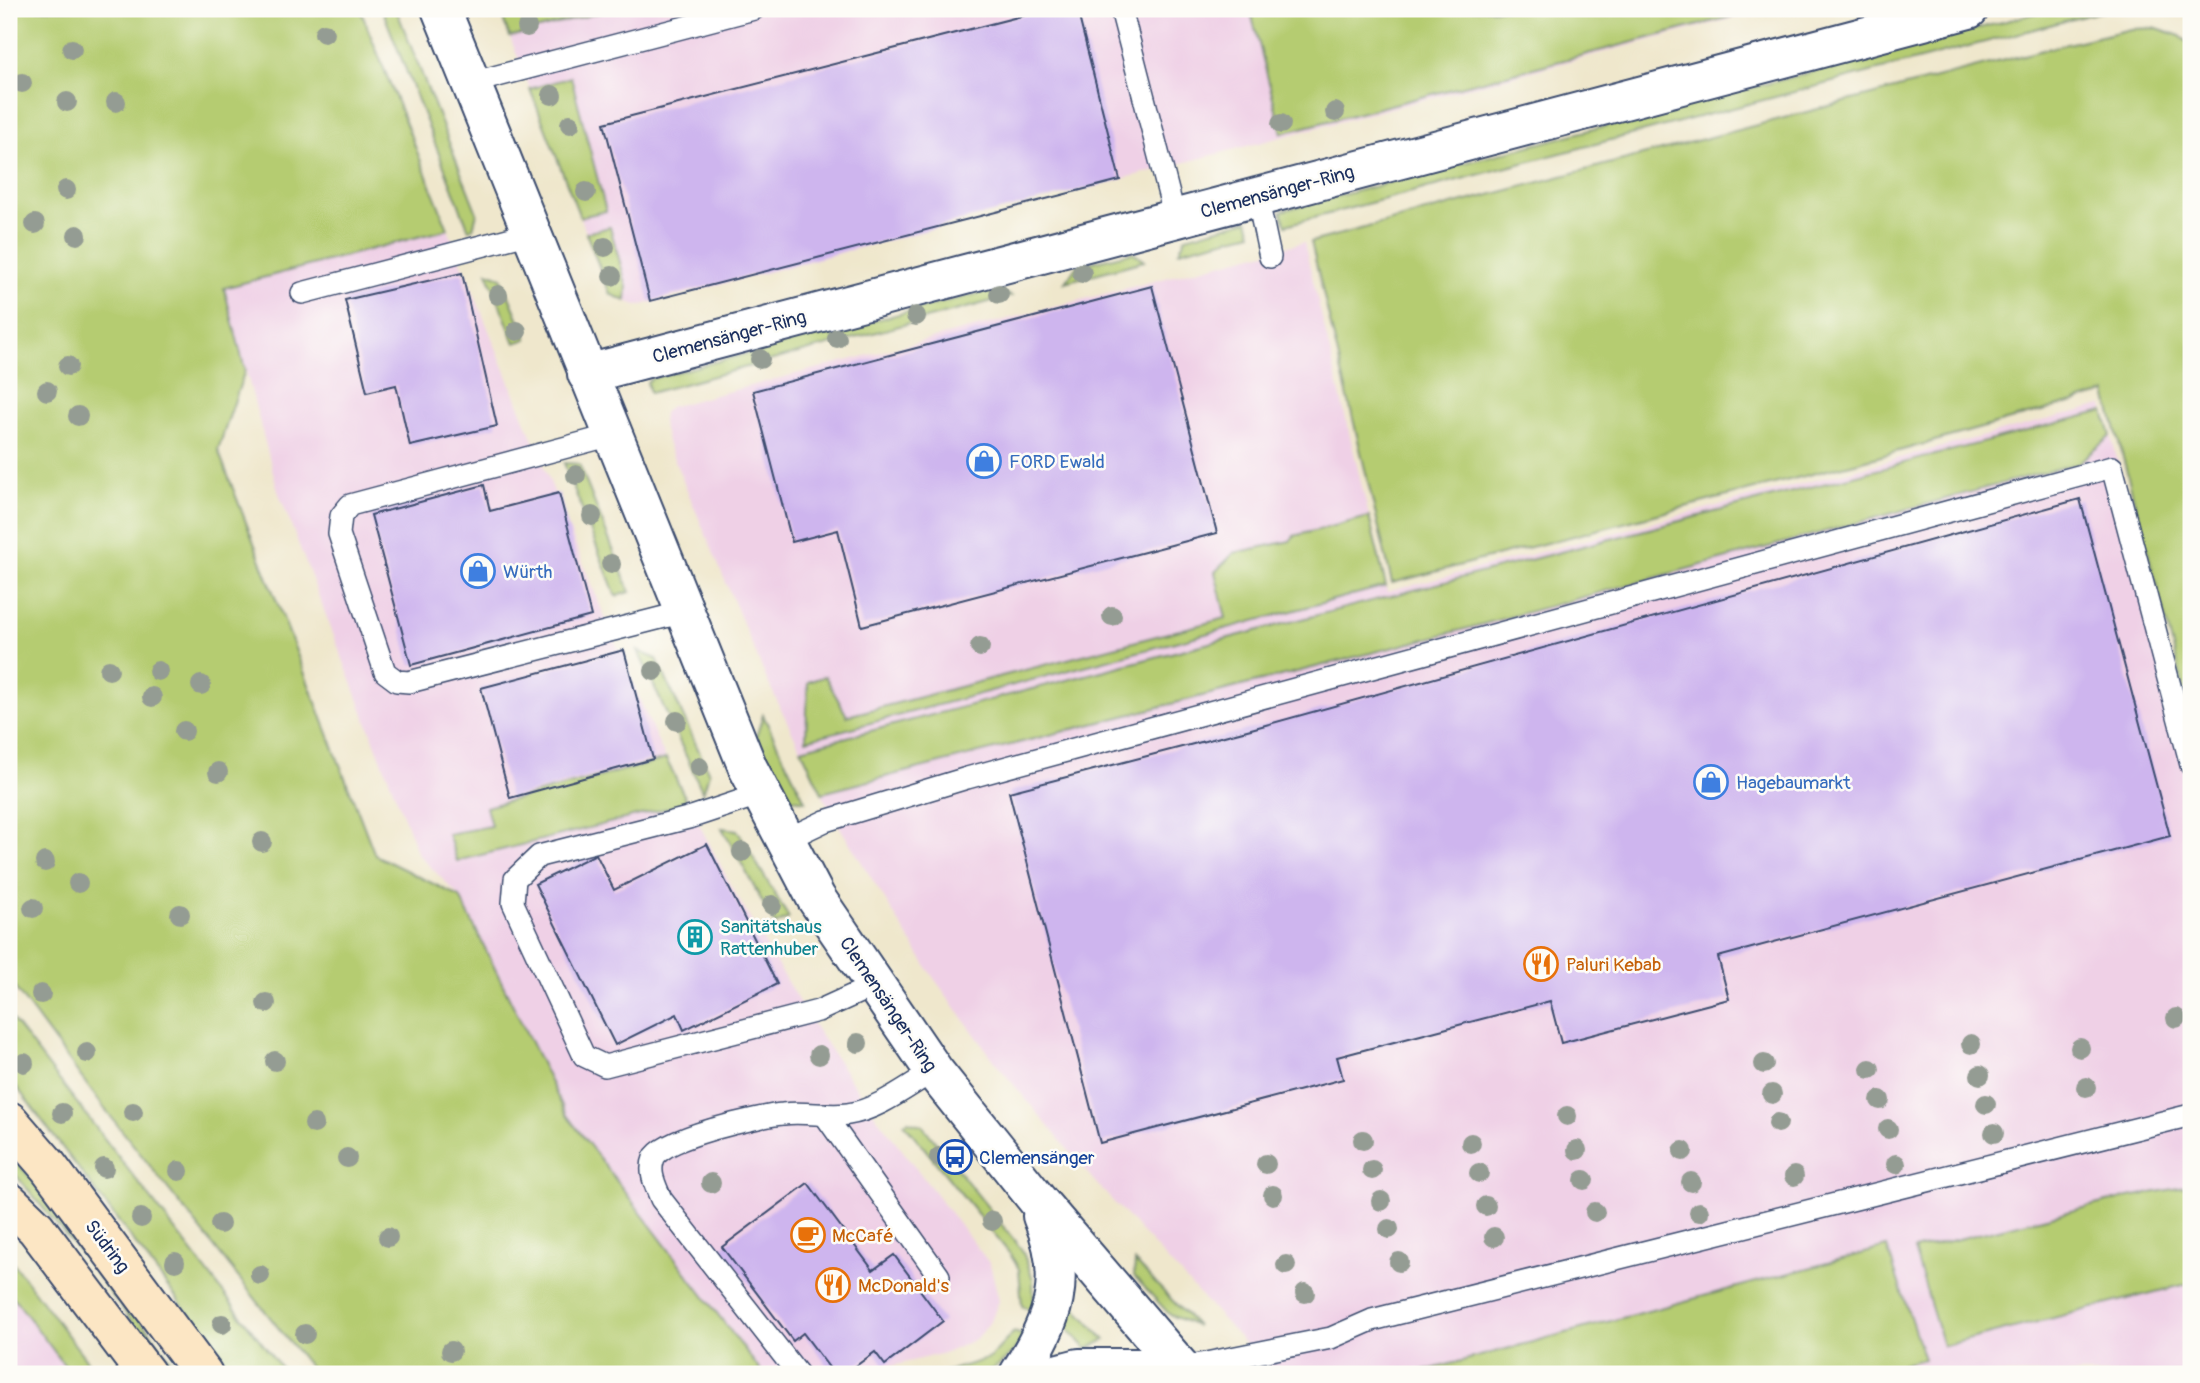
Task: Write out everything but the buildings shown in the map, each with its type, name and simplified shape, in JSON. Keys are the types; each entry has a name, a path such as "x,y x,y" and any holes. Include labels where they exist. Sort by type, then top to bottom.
{"main road":[{"name":"Südring","path":"9,1121 48,1166 203,1374"},
{"path":"9,1202 36,1228 146,1374"}],"street":[{"name":"Clemensänger-Ring","path":"441,9 684,612 761,794 816,898 934,1070 1032,1195 1179,1372"},
{"name":"Clemensänger-Ring","path":"587,374 1969,9"},
{"name":"Clemensänger-Ring","path":"1020,1374 1045,1330 1057,1285 1056,1255 1032,1195"},
{"path":"1056,1374 1079,1368 1179,1372"}],"lane":[{"path":"471,83 754,9"},
{"path":"1121,9 1175,218"},
{"path":"1257,196 1270,257"},
{"path":"302,293 531,233"},
{"path":"612,435 350,505 341,516 339,534 386,672 397,681 409,681 684,612"},
{"path":"785,840 825,821 967,778 2112,467 2191,765"},
{"path":"761,794 692,817 539,856 515,879 513,903 584,1056 606,1066 818,1011 875,985"},
{"path":"798,1374 661,1199 652,1175 653,1159 660,1148 682,1139 781,1114 849,1114 880,1102 934,1070"},
{"path":"824,1114 939,1276"},
{"path":"1179,1372 1331,1338 1372,1320 2191,1115"}],"shaded area":[{"path":"499,9 1769,9 638,306 610,294"},
{"path":"448,229 661,749 735,893 806,1014 869,1107 990,1264 999,1300 992,1319 978,1338 948,1352 860,1374 763,1374 566,1114 460,897 418,854 278,491 224,288"},
{"path":"1304,242 1387,592 2103,405 2191,743 2191,1186 2123,1198 1915,1250 1943,1346 2191,1283 2191,1374 1273,1374 1095,1182 999,1067 933,977 834,818 766,678 668,445 662,422 663,413 669,407"},
{"path":"9,1291 71,1374 9,1374"}],"green space":[{"path":"9,9 360,9 448,229 224,288 245,370 218,450 375,855 460,897 566,1114 763,1374 315,1374 104,1108 9,980"},
{"path":"382,9 396,9 477,213 473,228 469,230"},
{"path":"499,9 612,9 510,37"},
{"path":"1250,9 1761,9 1282,133"},
{"path":"2052,9 2111,9 1286,225 1281,211"},
{"path":"2157,28 2180,36 2191,45 2191,716 2106,393 1874,458 1392,583 1311,242 2054,47 2131,29"},
{"path":"571,77 606,211 580,217 530,89"},
{"path":"1248,220 1252,233 1179,251 1186,237"},
{"path":"610,227 627,287 626,301 610,294 586,233"},
{"path":"1133,252 1144,261 1065,282 1077,266"},
{"path":"487,272 501,277 527,339 515,343"},
{"path":"995,289 1011,296 650,393 647,382 653,378"},
{"path":"2104,411 2111,436 2078,463 1469,628 822,793 801,749"},
{"path":"564,463 579,464 630,592 616,596"},
{"path":"1369,517 1386,586 806,740 808,682 825,676 847,716 1226,618 1215,572 1234,553 1290,541 1294,536"},
{"path":"638,651 657,659 709,773 703,793"},
{"path":"763,715 805,801 788,798 756,737"},
{"path":"666,759 688,803 457,861 448,834 491,826 486,807"},
{"path":"722,828 737,830 789,918 775,925"},
{"path":"9,1015 286,1374 234,1374 9,1077"},
{"path":"908,1121 922,1125 1022,1250 1033,1279 1034,1311 1022,1306 1019,1269 1010,1254 904,1123"},
{"path":"9,1154 48,1196 181,1374 171,1374 82,1255 9,1167"},
{"path":"2191,1186 2191,1283 1943,1346 1914,1250 2123,1198"},
{"path":"1887,1247 1924,1359 1863,1374 1413,1374"},
{"path":"9,1258 97,1374 71,1374 9,1291"},
{"path":"1135,1262 1197,1326 1170,1315 1134,1276"},
{"path":"1068,1305 1073,1305 1105,1340 1087,1349 1062,1323"},
{"path":"1014,1332 1025,1336 997,1366 979,1373 939,1374 990,1358"}],"place":[{"name":"FORD Ewald","path":"984,461"},
{"name":"Würth","path":"478,571"},
{"name":"Hagebaumarkt","path":"1711,782"},
{"name":"Sanitätshaus Rattenhuber","path":"695,937"},
{"name":"Paluri Kebab","path":"1541,964"},
{"name":"Clemensänger","path":"955,1157"},
{"name":"McCafé","path":"808,1235"},
{"name":"McDonald's","path":"833,1285"}]}
